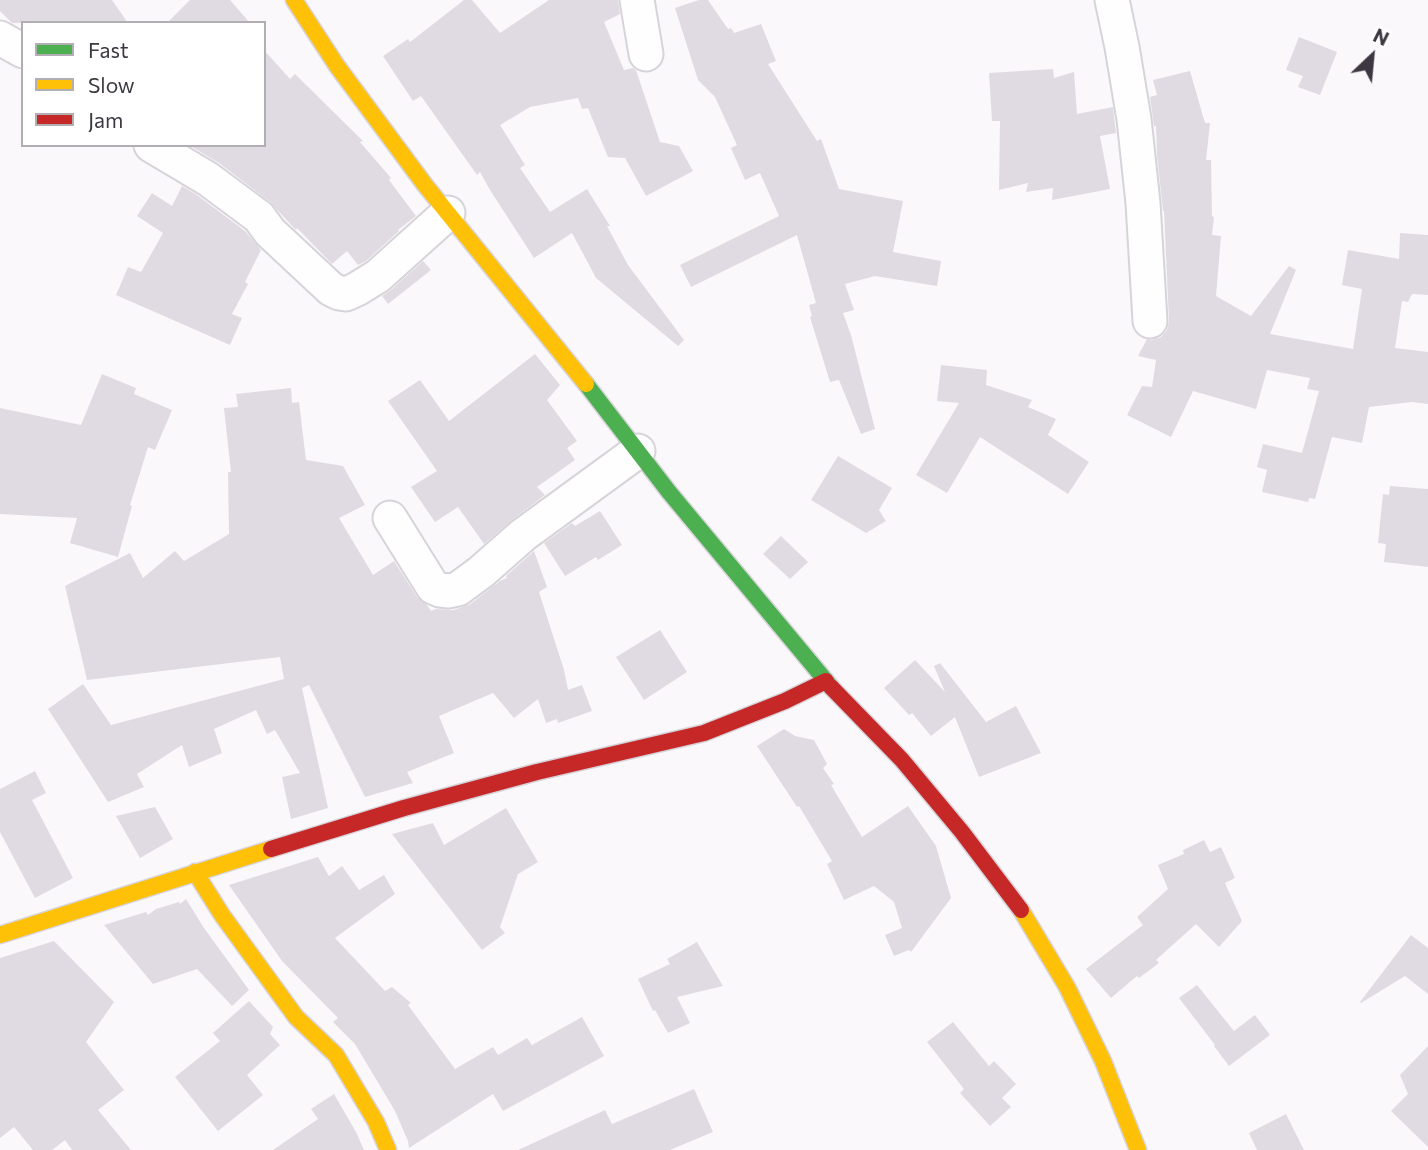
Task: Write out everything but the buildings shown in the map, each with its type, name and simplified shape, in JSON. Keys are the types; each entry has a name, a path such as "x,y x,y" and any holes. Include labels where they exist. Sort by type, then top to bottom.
{"street":[{"path":"294,0 337,66 425,185 564,354 669,492 826,681 902,760 962,832 1019,907 1068,987 1103,1061 1138,1150"},
{"path":"637,0 646,54"},
{"path":"1112,0 1134,120 1143,203 1150,321"},
{"path":"0,38 21,50"},
{"path":"154,147 208,179 259,217 270,232 331,289 339,293 346,294 377,276 448,213"},
{"path":"390,518 433,587 449,591 458,589 523,535 638,450"},
{"path":"0,935 404,808 537,772 705,733 785,701 826,681"},
{"path":"195,872 222,915 296,1017 336,1055 376,1122 388,1150"}],"traffic: fast":[{"path":"586,384 669,492 831,687"}],"traffic: slow":[{"path":"294,0 337,66 425,185 586,384"},
{"path":"0,935 271,849"},
{"path":"195,872 222,915 296,1017 336,1055 376,1122 388,1150"},
{"path":"1021,910 1067,987 1103,1061 1138,1150"}],"traffic: jam":[{"path":"271,849 404,808 537,772 704,733 785,701 826,681"},
{"path":"831,687 902,760 962,832 1021,910"}]}
